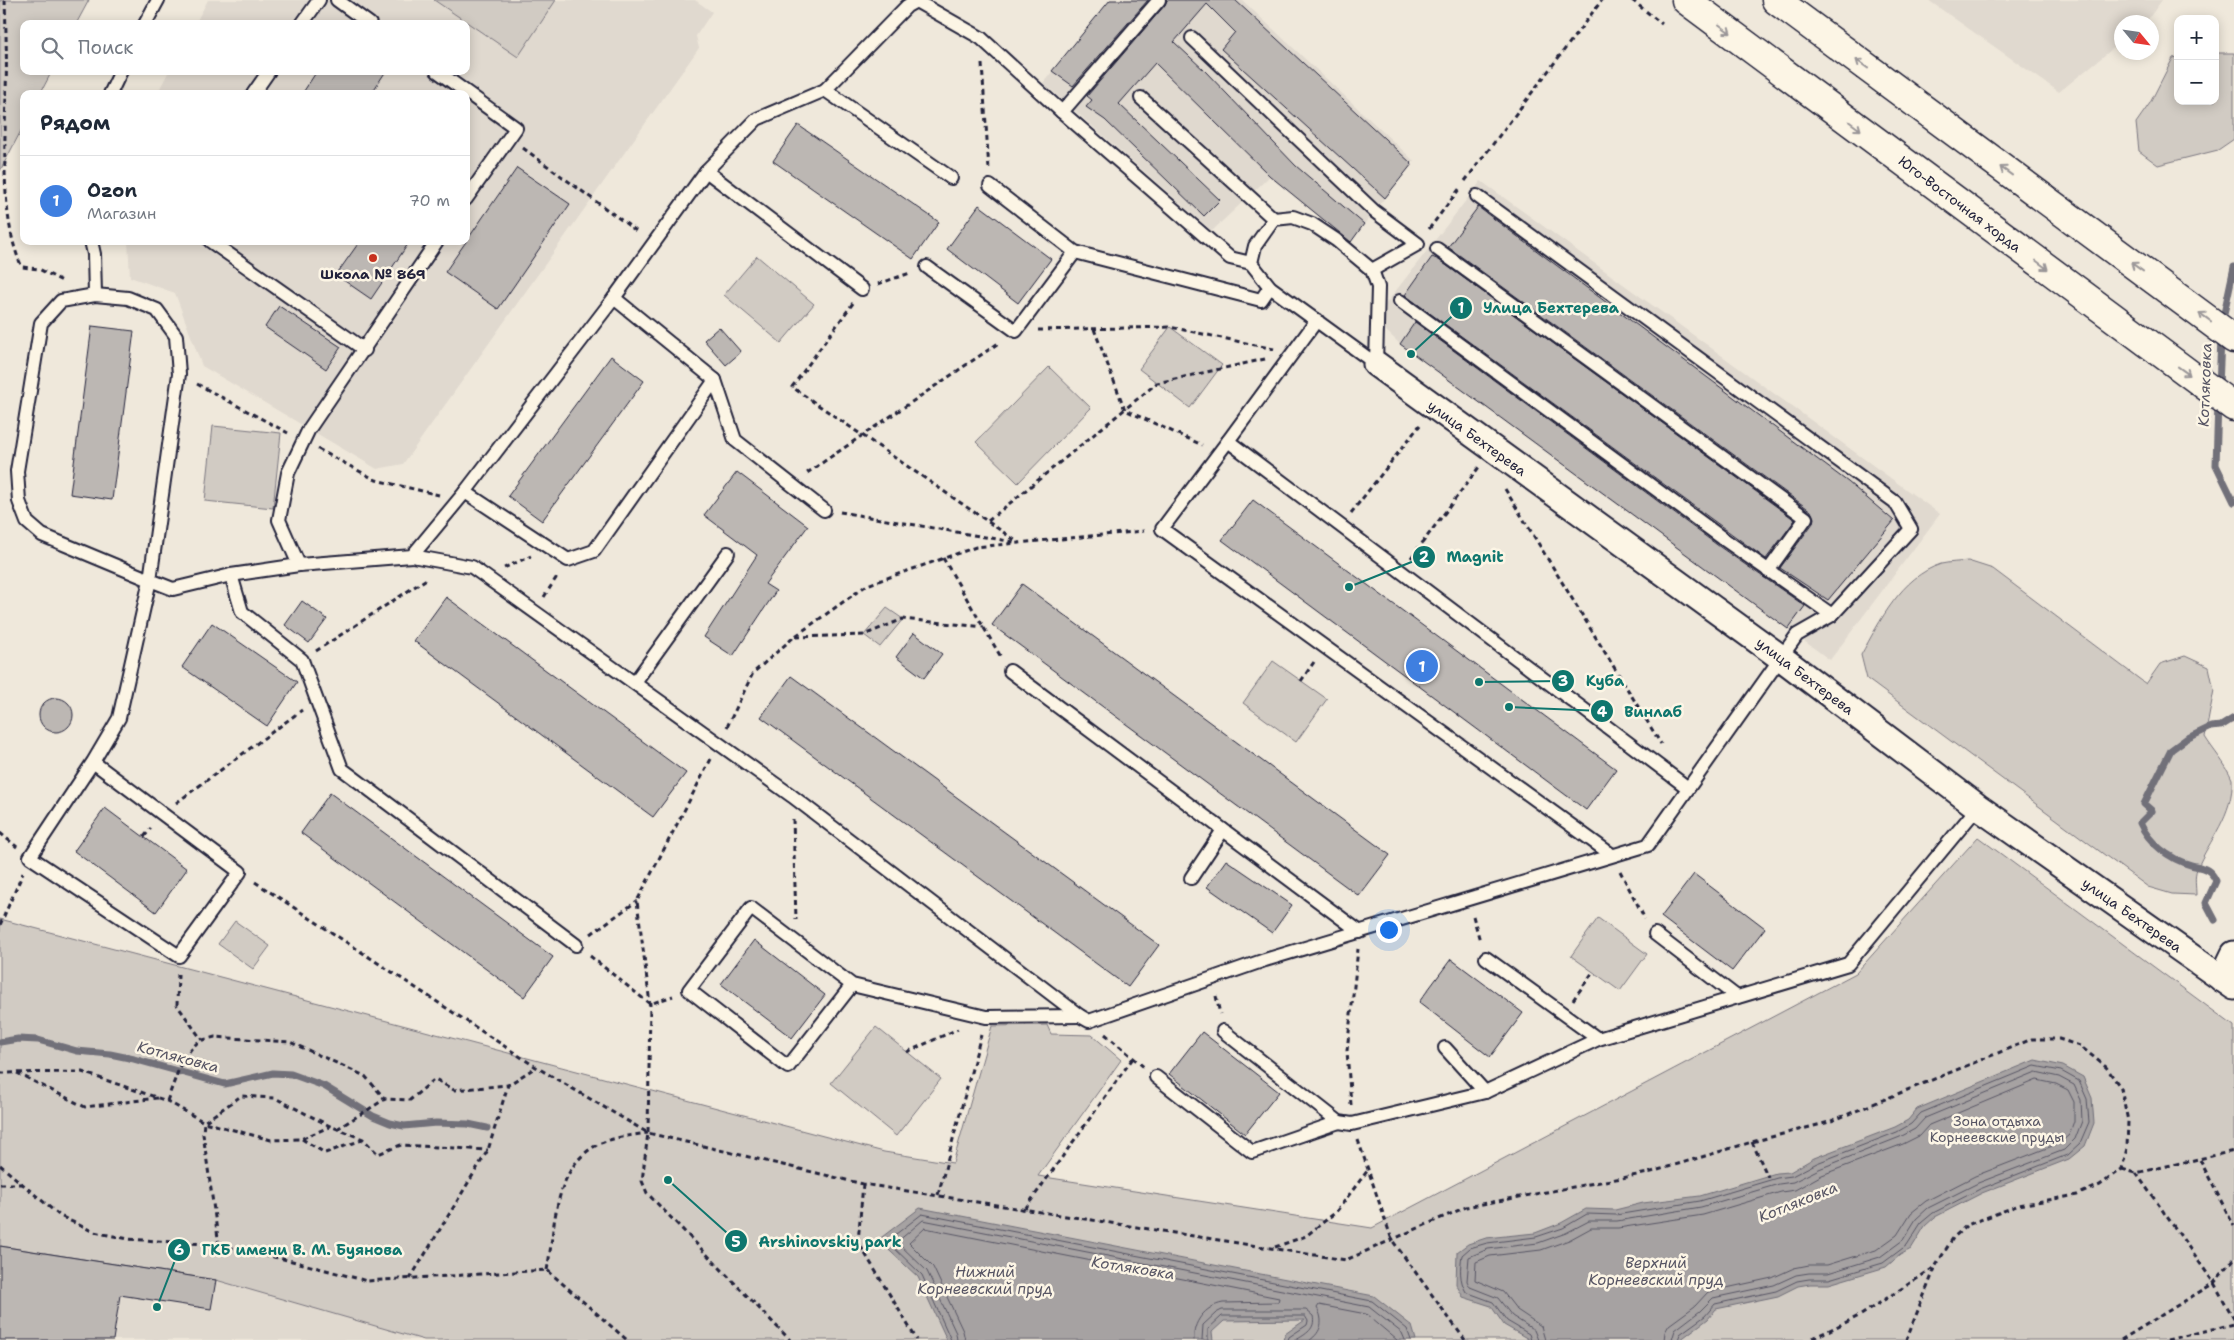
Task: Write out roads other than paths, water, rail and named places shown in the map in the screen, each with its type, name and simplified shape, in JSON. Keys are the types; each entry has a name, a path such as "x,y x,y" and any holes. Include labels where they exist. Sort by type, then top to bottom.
{"main road":[{"name":"Юго-Восточная хорда","path":"1686,0 2234,407"},
{"path":"1776,0 2234,339"}],"street":[{"name":"улица Бехтерева","path":"1376,364 1780,657 1978,807 2228,983"},
{"path":"2228,983 2234,954"}],"lane":[{"path":"147,20 158,0"},
{"path":"305,20 319,0"},
{"path":"337,0 364,20"},
{"path":"412,556 465,492 614,298 706,171 757,119 825,90 907,6 916,0 981,38 1062,112 1230,258 1252,263 1270,287 1376,364"},
{"path":"1062,112 1159,0"},
{"path":"1192,38 1374,212 1418,244 1372,270"},
{"path":"112,90 119,75"},
{"path":"256,90 266,75"},
{"path":"443,75 463,90"},
{"path":"825,90 951,178"},
{"path":"470,95 516,128 470,193"},
{"path":"1141,98 1274,219"},
{"path":"706,171 862,289"},
{"path":"990,186 1075,252 1261,300 1270,287"},
{"path":"852,985 788,1067 688,990 751,908 852,985 986,1017 1084,1018 1648,845 1797,635 1832,615 1911,528 1896,502 1477,196"},
{"path":"1252,263 1255,246 1274,219 1293,216 1312,224 1336,240 1372,270 1378,288 1376,364"},
{"path":"91,245 95,295"},
{"path":"216,245 365,350"},
{"path":"299,565 279,520 288,473 310,429 434,245"},
{"path":"1437,248 1806,518 1768,571"},
{"path":"927,267 1016,331 1075,252"},
{"path":"93,762 240,872 179,956 30,857 93,762 119,718 150,580 178,374 176,336 157,310 128,298 95,295 61,301 41,323 17,471 20,501 27,522 42,535 150,580 173,589 231,575 299,565 412,556 472,567 792,796 1084,1018"},
{"path":"614,298 715,380 735,440 824,510"},
{"path":"1400,301 1768,571 1832,615"},
{"path":"1316,320 1162,529 1612,855"},
{"path":"465,492 568,560 594,551 715,380"},
{"path":"1228,441 1688,788"},
{"path":"635,682 728,553"},
{"path":"231,575 242,612 302,660 342,769 576,945"},
{"path":"1010,672 1360,932"},
{"path":"1156,1077 1252,1152 1339,1122 1352,1124 1485,1092 1598,1038 1848,964 1978,807"},
{"path":"1191,878 1223,830"},
{"path":"1655,934 1737,997"},
{"path":"1486,958 1598,1038"},
{"path":"1223,1031 1339,1122"},
{"path":"1445,1048 1485,1092"}],"water":[{"name":"Верхний Корнеевский пруд","path":"2035,1060 2063,1066 2083,1077 2092,1098 2094,1123 2085,1146 2069,1159 1982,1193 1935,1217 1925,1226 1911,1249 1900,1255 1886,1267 1829,1284 1798,1286 1778,1296 1716,1309 1708,1319 1680,1340 1530,1340 1504,1325 1491,1306 1463,1297 1456,1284 1457,1252 1468,1244 1486,1238 1535,1233 1561,1223 1586,1209 1615,1210 1643,1203 1700,1196 1776,1173 1790,1172 1814,1158 1895,1127 1908,1120 1917,1109"},
{"name":"Нижний Корнеевский пруд","path":"920,1208 1374,1296 1412,1326 1416,1340 1283,1340 1285,1334 1305,1320 1224,1321 1212,1332 1213,1340 947,1340 918,1277 878,1240"}],"waterway":[{"name":"Котляковка","path":"2222,323 2234,267"},
{"name":"Котляковка","path":"2219,387 2221,338"},
{"name":"Котляковка","path":"2218,403 2216,465 2234,502"},
{"name":"Котляковка","path":"2215,920 2206,903 2216,881 2211,873 2206,869 2175,859 2154,843 2140,823 2152,811 2144,804 2171,750 2186,739 2211,727 2221,726 2234,718"},
{"name":"Котляковка","path":"0,1042 18,1039 38,1040 77,1051 110,1054 134,1059 225,1084 273,1073 291,1074 324,1086 373,1116 390,1123 404,1126 436,1123 468,1124 487,1128"}],"place":[{"name":"Школа № 869","path":"373,258"},
{"name":"Улица Бехтерева","path":"1411,354"},
{"name":"Magnit","path":"1349,587"},
{"name":"Ozon","path":"1422,666"},
{"name":"Куба","path":"1479,682"},
{"name":"Винлаб","path":"1509,707"},
{"name":"Arshinovskiy park","path":"668,1180"},
{"name":"ГКБ имени В. М. Буянова","path":"157,1307"}],"park label":[{"name":"Зона отдыха Корнеевские пруды","path":"1997,1130"}]}
